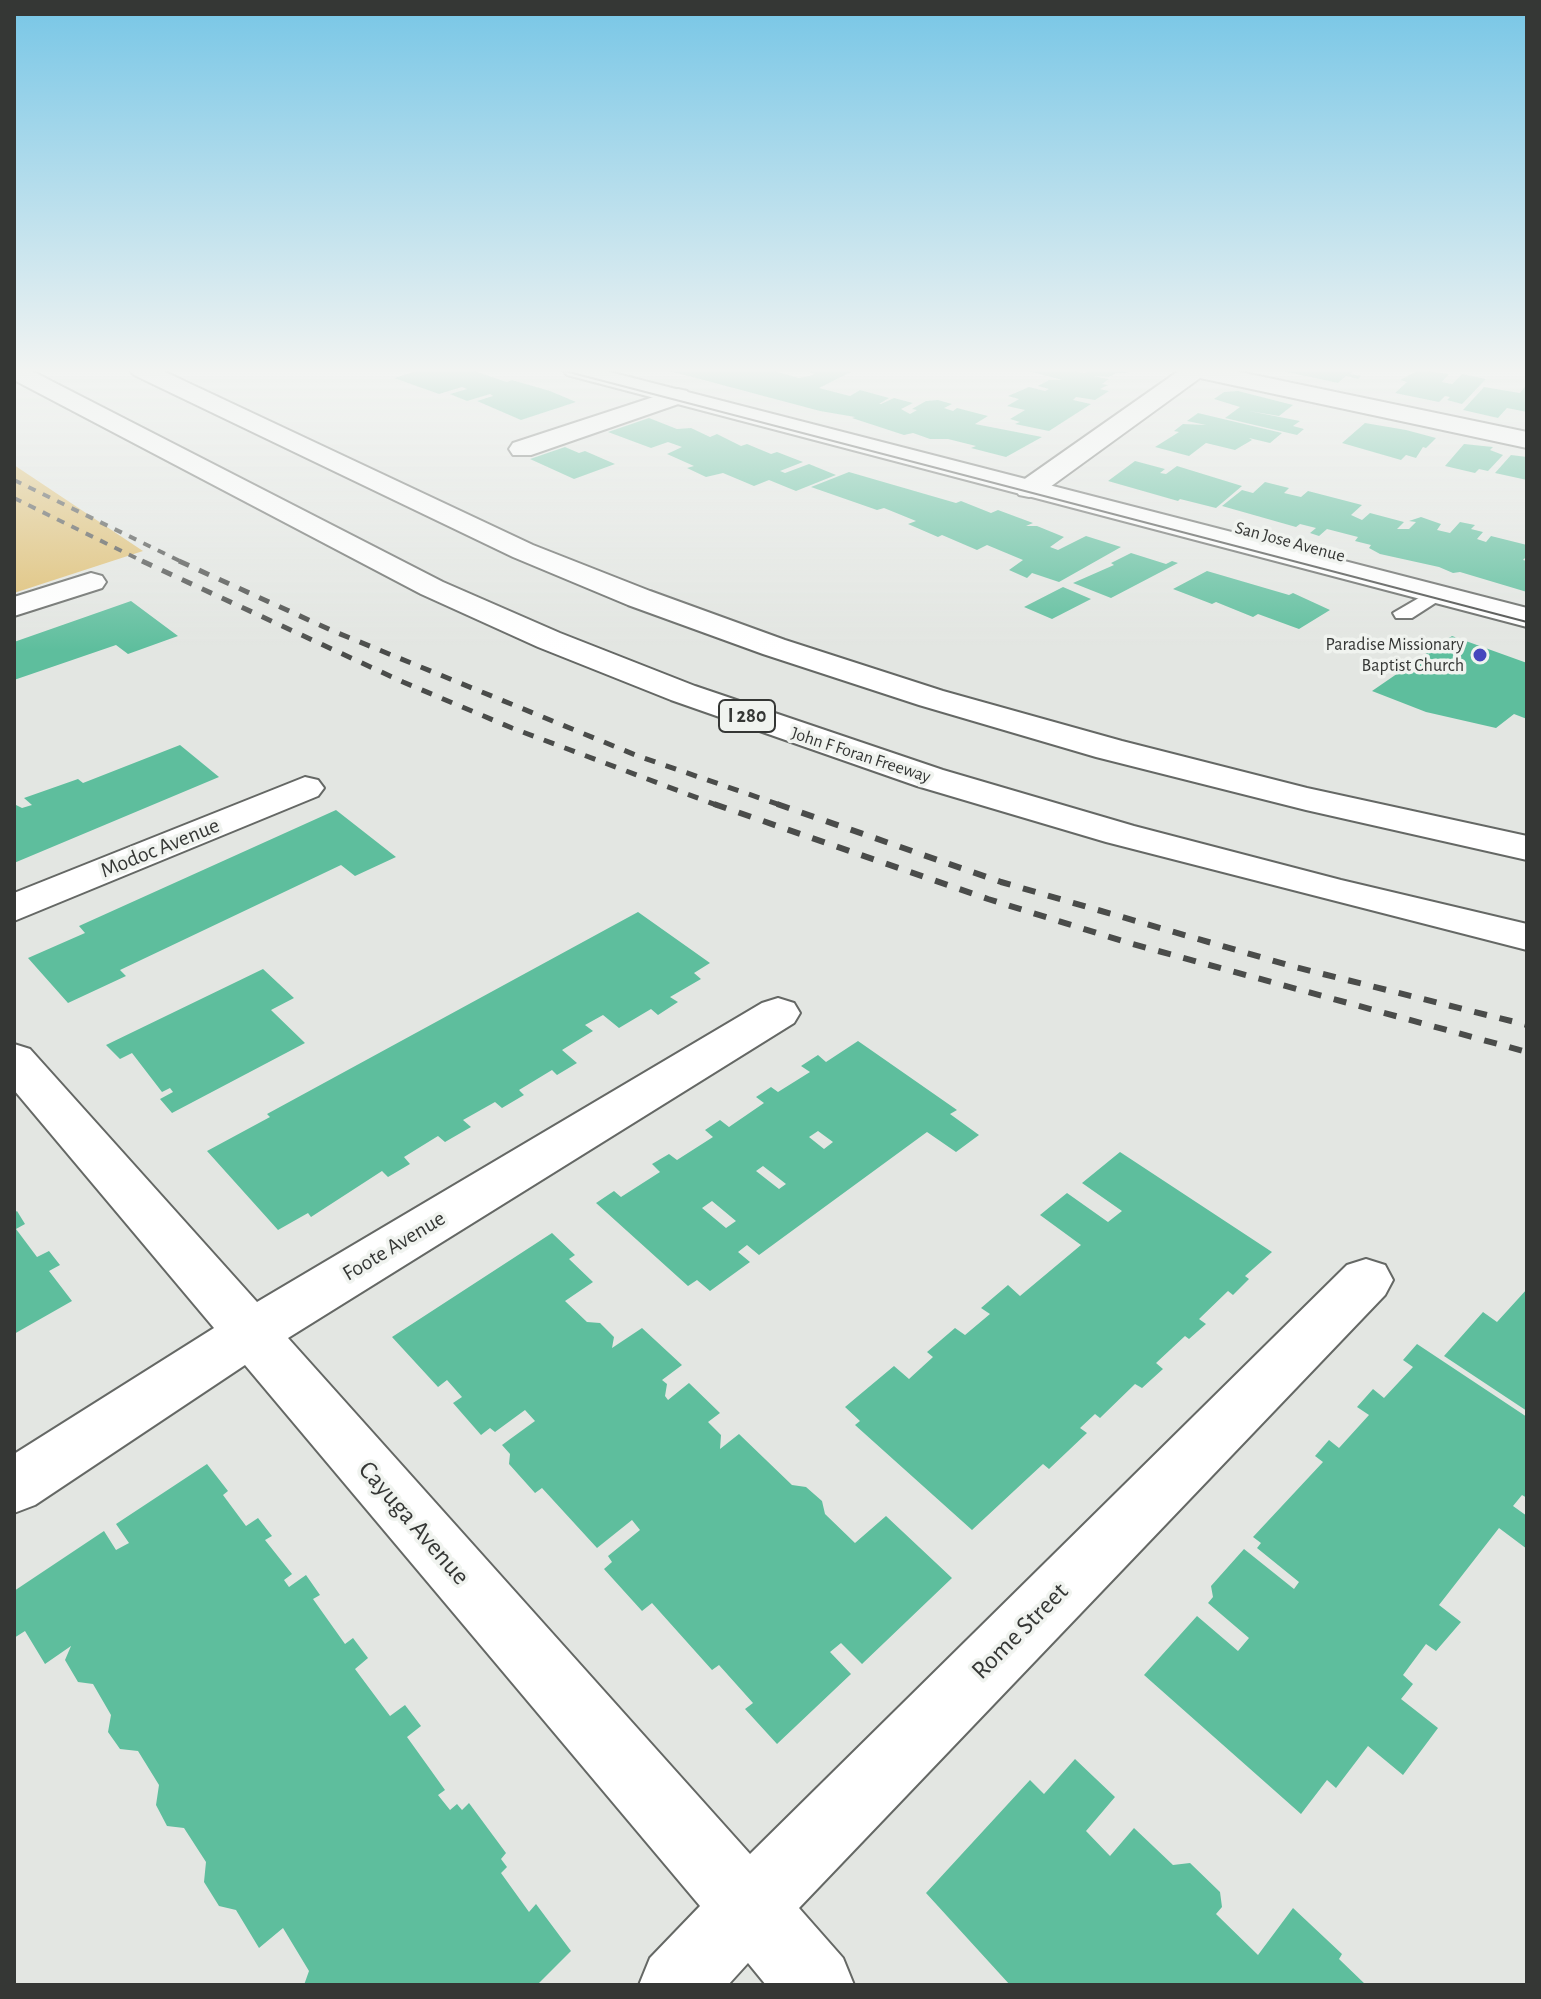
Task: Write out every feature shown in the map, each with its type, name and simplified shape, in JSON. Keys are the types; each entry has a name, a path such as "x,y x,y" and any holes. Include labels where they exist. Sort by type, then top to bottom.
{"main road":[{"name":"John F Foran Freeway","path":"192,463 432,588 549,640 683,693 930,778 1120,834 1335,891 1527,937"},
{"path":"337,463 510,546 639,598 787,652 931,698 1122,752 1306,799 1527,848"},
{"name":"San Jose Avenue","path":"932,463 1029,489 1088,488 1356,560 1405,600 1436,594 1527,618"},
{"path":"1029,489 1065,463"},
{"path":"14,607 91,582"},
{"name":"Modoc Avenue","path":"14,908 305,788"},
{"name":"Foote Avenue","path":"14,1486 249,1334 778,1013"},
{"name":"Cayuga Avenue","path":"14,1060 816,1985"},
{"name":"Rome Street","path":"677,1985 749,1907 1366,1280"}],"shaded area":[{"path":"14,465 143,551 14,593"}],"building":[{"path":"539,463 615,464 574,479"},
{"path":"688,463 800,463 780,471 785,473 809,464 836,475 796,491 769,480 754,486 723,473 706,477 687,468 694,466"},
{"path":"1132,463 1144,463 1165,469 1160,473 1166,474 1177,466 1242,486 1216,508 1178,501 1108,481"},
{"path":"1447,463 1495,463 1488,471 1479,469 1475,473 1445,466"},
{"path":"1504,463 1527,463 1527,480 1495,473"},
{"path":"849,472 956,503 961,501 991,513 998,510 1033,523 1026,526 1037,526 1064,537 1050,547 1058,550 1086,536 1121,547 1059,582 1032,573 1027,578 1009,570 1023,560 987,545 977,550 942,535 938,537 908,524 916,521 884,508 877,510 811,487"},
{"path":"1265,482 1289,488 1284,493 1301,497 1308,491 1362,505 1351,515 1362,520 1370,513 1404,522 1397,529 1409,529 1416,522 1409,521 1421,517 1441,524 1437,530 1450,533 1460,522 1475,525 1471,529 1483,532 1477,539 1486,542 1491,536 1527,545 1527,556 1523,560 1527,561 1527,592 1460,572 1453,573 1380,554 1369,548 1371,545 1355,541 1358,537 1327,529 1319,536 1310,533 1316,528 1300,524 1296,527 1222,506 1242,490 1253,493"},
{"path":"1131,553 1166,564 1172,561 1178,563 1111,598 1073,583 1114,565 1111,563"},
{"path":"1207,571 1289,595 1293,593 1330,610 1299,629 1258,614 1253,617 1216,602 1212,604 1173,589"},
{"path":"1063,587 1091,599 1052,619 1024,607"},
{"path":"131,601 178,636 128,654 116,645 14,680 14,642"},
{"path":"1452,636 1527,663 1527,719 1514,714 1496,728 1426,712 1372,691"},
{"path":"180,745 219,777 14,863 14,804 22,808 32,805 24,798 78,779 83,783"},
{"path":"336,810 396,857 355,876 341,865 120,970 126,976 68,1003 28,958 85,933 79,926"},
{"path":"638,912 710,963 694,973 701,979 670,997 678,1002 658,1015 651,1009 619,1028 603,1015 585,1025 593,1031 562,1050 577,1063 557,1075 552,1070 519,1090 524,1095 502,1108 495,1102 463,1120 471,1127 445,1142 438,1136 404,1157 410,1164 388,1177 382,1171 311,1217 308,1213 278,1230 207,1151 270,1117 267,1114"},
{"path":"263,969 294,998 271,1010 305,1043 172,1113 160,1099 173,1092 170,1088 162,1092 132,1053 120,1059 106,1045"},
{"path":"858,1041 957,1110 950,1114 979,1135 956,1152 927,1132 759,1255 747,1245 738,1252 750,1262 710,1291 697,1280 688,1286 596,1203 614,1191 621,1197 660,1172 652,1164 669,1154 677,1160 713,1137 705,1130 720,1120 729,1127 764,1103 756,1097 771,1087 778,1092 810,1072 801,1066 818,1055 826,1062","holes":["818,1131 833,1142 824,1149 809,1137","763,1166 786,1184 779,1189 756,1171","712,1201 736,1221 726,1228 702,1208"]},
{"path":"1120,1152 1272,1252 1245,1276 1249,1279 1233,1295 1228,1291 1199,1319 1206,1324 1189,1339 1185,1336 1156,1363 1163,1369 1142,1388 1135,1384 1100,1418 1095,1414 1080,1428 1087,1433 1049,1469 1043,1464 972,1530 855,1425 860,1421 845,1407 894,1366 909,1379 933,1357 927,1352 955,1328 965,1335 990,1314 981,1308 1008,1285 1020,1296 1081,1245 1040,1215 1067,1193 1108,1222 1122,1211 1082,1183"},
{"path":"17,1211 25,1224 16,1229 37,1257 49,1251 60,1265 49,1271 72,1301 14,1334 14,1213"},
{"path":"552,1233 575,1255 569,1259 593,1282 565,1301 587,1322 600,1323 614,1337 612,1348 642,1328 682,1365 662,1380 667,1384 665,1396 668,1400 689,1383 720,1413 708,1422 721,1435 720,1449 739,1434 792,1485 806,1487 822,1501 825,1514 855,1543 886,1516 952,1578 862,1664 841,1643 830,1652 851,1674 777,1744 745,1709 753,1703 719,1665 712,1670 652,1603 642,1611 604,1569 612,1562 608,1556 640,1530 632,1520 597,1548 542,1488 535,1493 509,1464 510,1454 502,1445 535,1421 525,1410 495,1432 490,1428 481,1435 453,1403 462,1397 447,1380 438,1387 392,1337"},
{"path":"1527,1289 1527,1411 1444,1356 1483,1312 1497,1322"},
{"path":"1417,1344 1527,1417 1527,1498 1522,1495 1513,1506 1527,1516 1527,1549 1499,1528 1439,1605 1461,1622 1436,1651 1426,1644 1403,1675 1413,1684 1401,1699 1438,1728 1403,1775 1368,1746 1336,1788 1327,1780 1301,1814 1144,1675 1197,1616 1238,1651 1249,1638 1208,1603 1213,1597 1211,1586 1244,1549 1294,1589 1299,1582 1257,1548 1261,1543 1253,1537 1323,1462 1315,1456 1329,1440 1339,1448 1369,1415 1357,1407 1373,1389 1384,1398 1413,1367 1403,1360"},
{"path":"207,1464 228,1491 223,1495 246,1526 258,1518 272,1536 265,1540 292,1574 284,1580 289,1587 306,1575 320,1595 313,1599 345,1644 353,1638 368,1658 355,1669 390,1716 405,1705 421,1726 407,1737 445,1790 438,1795 450,1810 457,1804 462,1810 469,1803 506,1853 501,1859 507,1867 501,1873 529,1912 536,1904 571,1951 537,1985 304,1985 309,1971 283,1928 259,1948 236,1910 219,1906 204,1882 206,1862 184,1828 167,1826 156,1805 159,1785 138,1751 120,1749 108,1732 111,1715 93,1684 78,1682 65,1660 71,1646 45,1664 25,1631 14,1638 14,1591 104,1531 116,1550 129,1543 116,1524"},
{"path":"1075,1759 1115,1797 1086,1831 1110,1856 1134,1828 1173,1865 1190,1863 1220,1892 1222,1907 1216,1914 1258,1955 1293,1908 1342,1954 1339,1959 1366,1985 1010,1985 926,1893 1030,1780 1044,1794"}],"tram line":[{"path":"919,463 1527,622"}],"railway":[{"path":"14,480 184,563"},
{"path":"14,498 146,563"},
{"path":"142,561 403,682 512,728 719,806"},
{"path":"179,561 333,631 638,756 783,806"},
{"path":"714,804 988,899 1129,943 1527,1052"},
{"path":"777,804 1001,882 1295,967 1527,1025"}],"place":[{"name":"Paradise Missionary Baptist Church","path":"1480,655"}]}
